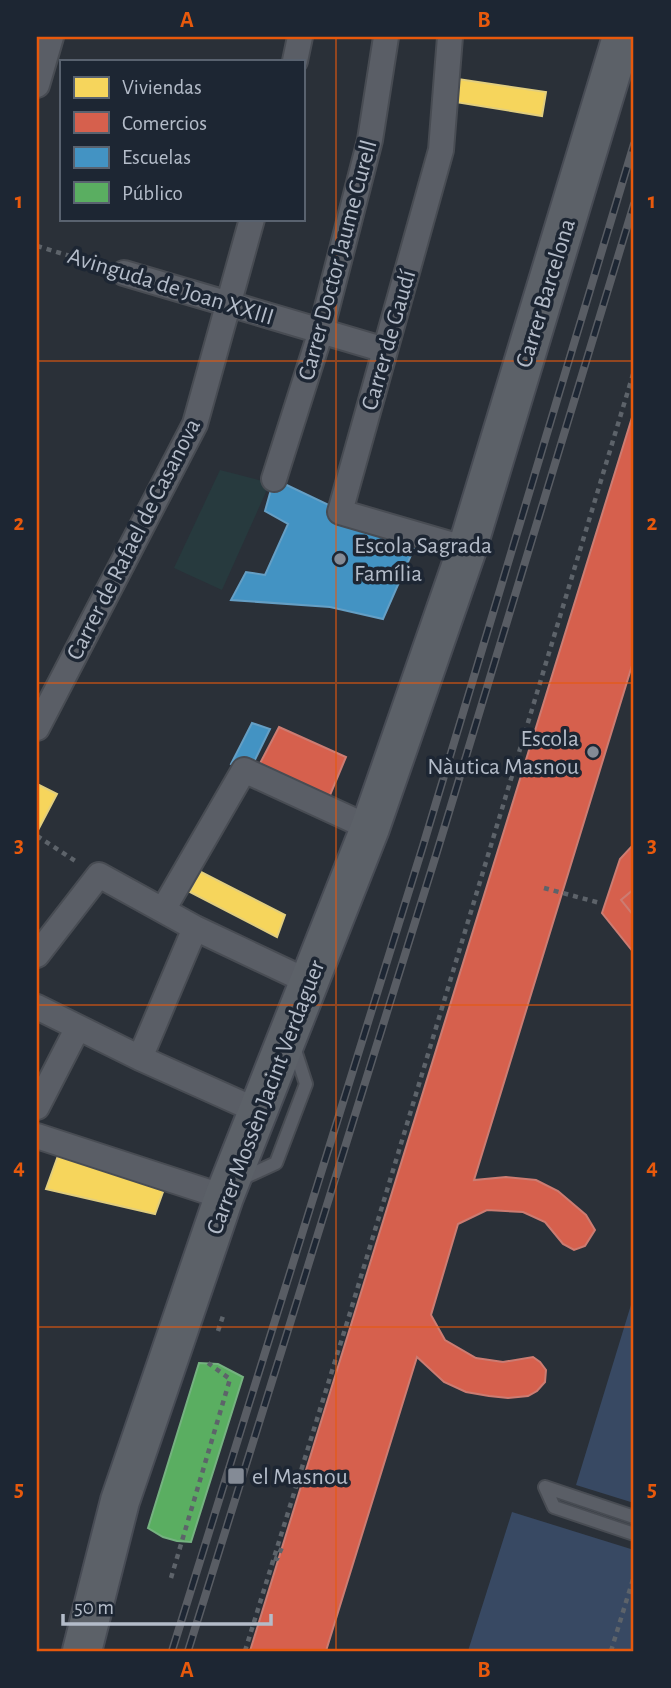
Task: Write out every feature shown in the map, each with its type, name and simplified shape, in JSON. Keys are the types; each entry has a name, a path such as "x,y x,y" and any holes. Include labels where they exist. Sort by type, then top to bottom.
{"main road":[{"name":"Carrer Barcelona","path":"467,549 622,37"},
{"name":"Carrer Mossèn Jacint Verdaguer","path":"82,1651 120,1501 227,1191 370,828 467,549"}],"street":[{"path":"37,85 51,37"},
{"path":"295,60 300,37"},
{"name":"Carrer Doctor Jaume Curell","path":"274,479 321,331 370,141 386,37"},
{"name":"Carrer de Gaudí","path":"450,37 441,150 340,512 467,549"},
{"name":"Carrer de Rafael de Casanova","path":"37,728 195,425 252,220"},
{"name":"Avinguda de Joan XXIII","path":"124,273 385,349"},
{"path":"163,910 244,769 370,828"},
{"path":"37,955 99,875 195,928 309,982"},
{"path":"140,1058 195,928"},
{"path":"37,1007 140,1058 258,1111"},
{"path":"37,1107 74,1035"},
{"path":"37,1136 227,1191"}],"lane":[{"path":"227,1191 276,1163 306,1084 289,1032"},
{"path":"634,1517 545,1487 554,1507 634,1534"}],"path":[{"name":"Avinguda de Joan XXIII","path":"37,246 124,273"},
{"path":"245,1651 350,1313 634,371"},
{"path":"37,836 99,875"},
{"path":"544,888 600,904"},
{"path":"218,1331 224,1313"},
{"path":"171,1578 230,1379 208,1363"},
{"path":"274,1558 277,1559 282,1547"},
{"path":"611,1651 634,1576"}],"green space":[{"path":"220,470 270,483 222,590 174,568"}],"water":[{"path":"634,1295 634,1503 576,1485"},
{"path":"512,1512 634,1550 634,1651 468,1651"}],"building: Viviendas":[{"path":"451,78 546,92 542,116 449,101"},
{"path":"37,784 57,794 37,832"},
{"path":"199,871 285,915 277,937 190,892"},
{"path":"59,1153 164,1189 155,1214 46,1189"}],"building: Comercios":[{"path":"634,411 634,659 474,1180 506,1177 536,1180 558,1191 586,1215 595,1230 585,1246 574,1250 563,1244 545,1222 523,1212 487,1210 458,1224 431,1315 445,1340 476,1358 503,1362 533,1357 546,1370 545,1382 528,1396 508,1398 466,1392 444,1382 417,1357 326,1651 250,1651"},
{"path":"279,727 346,757 325,807 256,771"},
{"path":"632,846 634,889 621,900 634,916 634,953 602,913 620,859"},
{"path":"634,889 634,916 621,900"}],"building: Escuelas":[{"name":"Escola Sagrada Família","path":"274,479 415,546 383,619 330,607 231,600 246,572 265,575 288,524 265,511"},
{"path":"252,723 270,729 249,772 231,764"}],"building: Público":[{"path":"199,1363 218,1364 243,1377 191,1542 177,1541 148,1528"}],"railway":[{"path":"172,1651 423,846 634,144"},
{"path":"188,1651 436,855 634,204"}],"place":[{"name":"Escola Sagrada Família","path":"340,559"},
{"name":"Escola Nàutica Masnou","path":"593,752"},
{"name":"el Masnou","path":"236,1476"}]}
